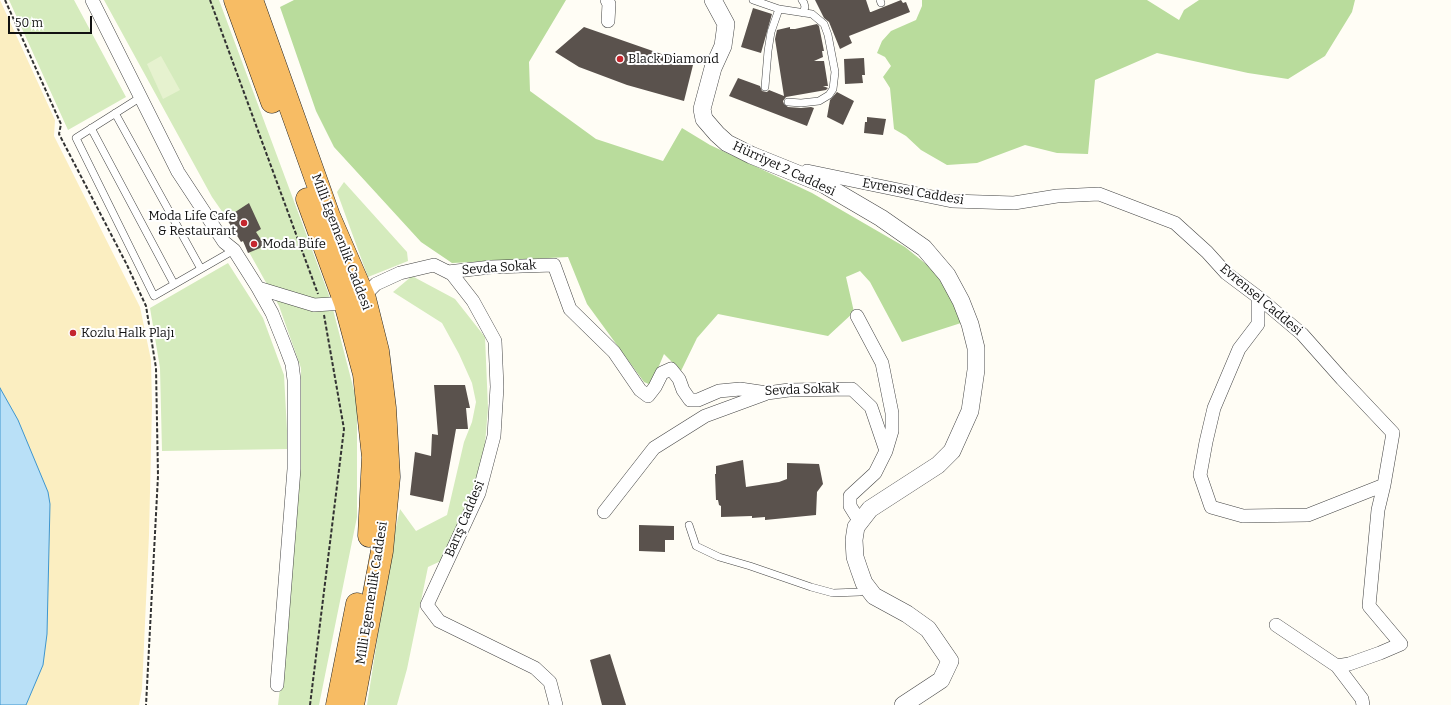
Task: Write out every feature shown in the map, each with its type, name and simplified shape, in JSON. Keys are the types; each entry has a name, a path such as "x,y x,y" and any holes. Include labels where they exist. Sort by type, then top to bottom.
{"highway":[{"name":"Milli Egemenlik Caddesi","path":"235,0 355,300 378,351 385,408 389,477 382,551 353,705"},
{"name":"Milli Egemenlik Caddesi","path":"252,0 329,216 355,300 364,374 374,457 368,545 337,705"}],"street":[{"path":"92,0 178,172 224,242 234,250 258,288 272,313 292,364 294,380 294,468 277,685"},
{"path":"606,0 609,4 608,21"},
{"name":"Hürriyet 2 Caddesi","path":"713,0 726,24 723,46 713,68 702,109 704,119 717,134 728,143 751,155 823,184 881,218 924,248 947,275 961,301 970,324 976,348 976,370 970,411 952,451 938,465 870,509 856,527 854,540 855,557 864,583 874,596 907,614 928,629 950,661 941,680 903,705"},
{"name":"Evrensel Caddesi","path":"770,162 829,176 952,201 1014,203 1057,196 1099,194 1175,223 1207,252 1226,272 1302,334 1393,433 1378,510 1369,606 1401,644 1349,664 1337,666"},
{"name":"Barış Caddesi","path":"355,300 376,284 400,273 434,265 452,274 473,301 495,341 497,387 494,436 479,493 427,605 440,622 535,668 550,682 556,705"},
{"name":"Sevda Sokak","path":"448,272 491,267 554,265 570,310 614,352 640,390 648,396 655,387 662,373 671,370 679,379 690,400 698,400 719,391 740,389 767,393 789,390 852,388 871,407 886,451"},
{"path":"258,288 314,305 355,300"},
{"path":"1258,297 1258,324 1239,349 1214,408 1209,429 1200,475 1211,507 1243,516 1308,515 1384,485"},
{"path":"857,316 882,363 892,413 892,431 886,451 875,473 850,496 850,506 860,522"},
{"path":"604,512 654,448 705,416 767,393"},
{"path":"1276,625 1337,666 1362,699 1363,705"}],"lane":[{"path":"753,0 778,9 812,14 824,24 835,72 833,89 829,95 819,101 801,103 788,102"},
{"path":"802,0 805,7 803,13"},
{"path":"765,87 771,32 778,9"},
{"path":"141,96 76,138 154,296 234,250"},
{"path":"116,113 201,269"},
{"path":"92,128 174,284"},
{"path":"689,526 696,546 719,556 833,593 860,592 868,588"}],"path":[{"path":"5,0 61,124 59,134 127,265 146,306 149,320 156,368 158,476 146,705"},
{"path":"210,0 322,305 344,429 310,705"}],"green space":[{"path":"9,0 74,0 126,97 68,130"},
{"path":"104,0 219,0 330,298 357,402 357,517 319,705 278,705 290,602 301,435 301,368 279,306 244,243 212,197"},
{"path":"294,0 566,0 529,62 530,91 596,139 663,161 682,128 710,145 812,193 905,247 931,268 950,294 961,323 902,342 870,282 860,271 846,277 854,312 828,336 718,314 697,338 681,371 664,354 651,385 644,382 587,304 568,257 452,263 421,242 334,147 316,111 280,7"},
{"path":"922,0 1147,0 1179,20 1184,10 1199,0 1355,0 1352,12 1325,56 1288,79 1248,73 1157,53 1095,80 1088,154 1057,153 1025,145 977,163 947,165 921,150 906,136 894,129 890,88 883,77 891,66 885,57 877,53 882,41 891,31 916,20 922,6"},
{"path":"161,56 180,90 163,99 147,64"},
{"path":"344,182 407,252 408,261 368,277 337,192"},
{"path":"228,263 263,318 284,375 288,449 162,451 160,368 150,308"},
{"path":"412,276 455,299 485,337 488,408 484,456 473,492 443,560 428,567 407,669 397,705 367,705 392,545 400,509 416,531 447,515 464,442 472,422 476,402 472,383 459,354 442,323 393,292"}],"sand":[{"name":"Kozlu Halk Plajı","path":"0,0 55,120 54,136 140,307 151,360 152,405 149,535 142,689 139,705 25,705 0,390"}],"water":[{"path":"0,388 18,420 48,492 50,504 47,634 43,665 26,705 0,705"}],"building":[{"path":"815,0 866,0 871,12 901,0 903,3 906,2 910,12 849,36 852,43 840,49 829,22 824,18"},
{"path":"753,8 772,14 761,53 741,47"},
{"path":"817,24 819,26 824,51 822,51 823,57 814,61 824,61 828,86 823,86 828,88 826,90 786,97 783,101 788,107 814,108 807,126 729,96 738,78 760,86 762,91 767,92 769,90 784,96 775,39 777,30 790,27 790,29 795,29"},
{"name":"Black Diamond","path":"584,27 693,65 684,101 627,85 579,67 555,52"},
{"path":"864,58 865,75 862,75 863,83 845,84 844,59"},
{"path":"837,92 854,101 843,125 827,117 830,100"},
{"path":"867,117 886,119 883,135 864,133"},
{"name":"Moda Life Cafe & Restaurant","path":"249,203 261,229 256,232 265,246 248,253 243,241 241,242 226,218"},
{"path":"434,385 465,385 470,408 466,408 468,429 456,429 443,502 410,495 415,452 431,456 432,434 438,435"},
{"path":"743,460 746,487 779,482 787,479 787,463 819,464 823,484 817,492 816,515 765,520 765,517 752,518 752,516 721,517 721,506 719,505 718,500 716,500 716,466"},
{"path":"639,525 674,526 674,540 665,540 665,552 639,551"},
{"path":"610,654 626,705 602,705 590,660"}],"place":[{"name":"Black Diamond","path":"620,59"},
{"name":"Moda Life Cafe & Restaurant","path":"244,223"},
{"name":"Moda Büfe","path":"254,244"},
{"name":"Kozlu Halk Plajı","path":"73,333"}]}
